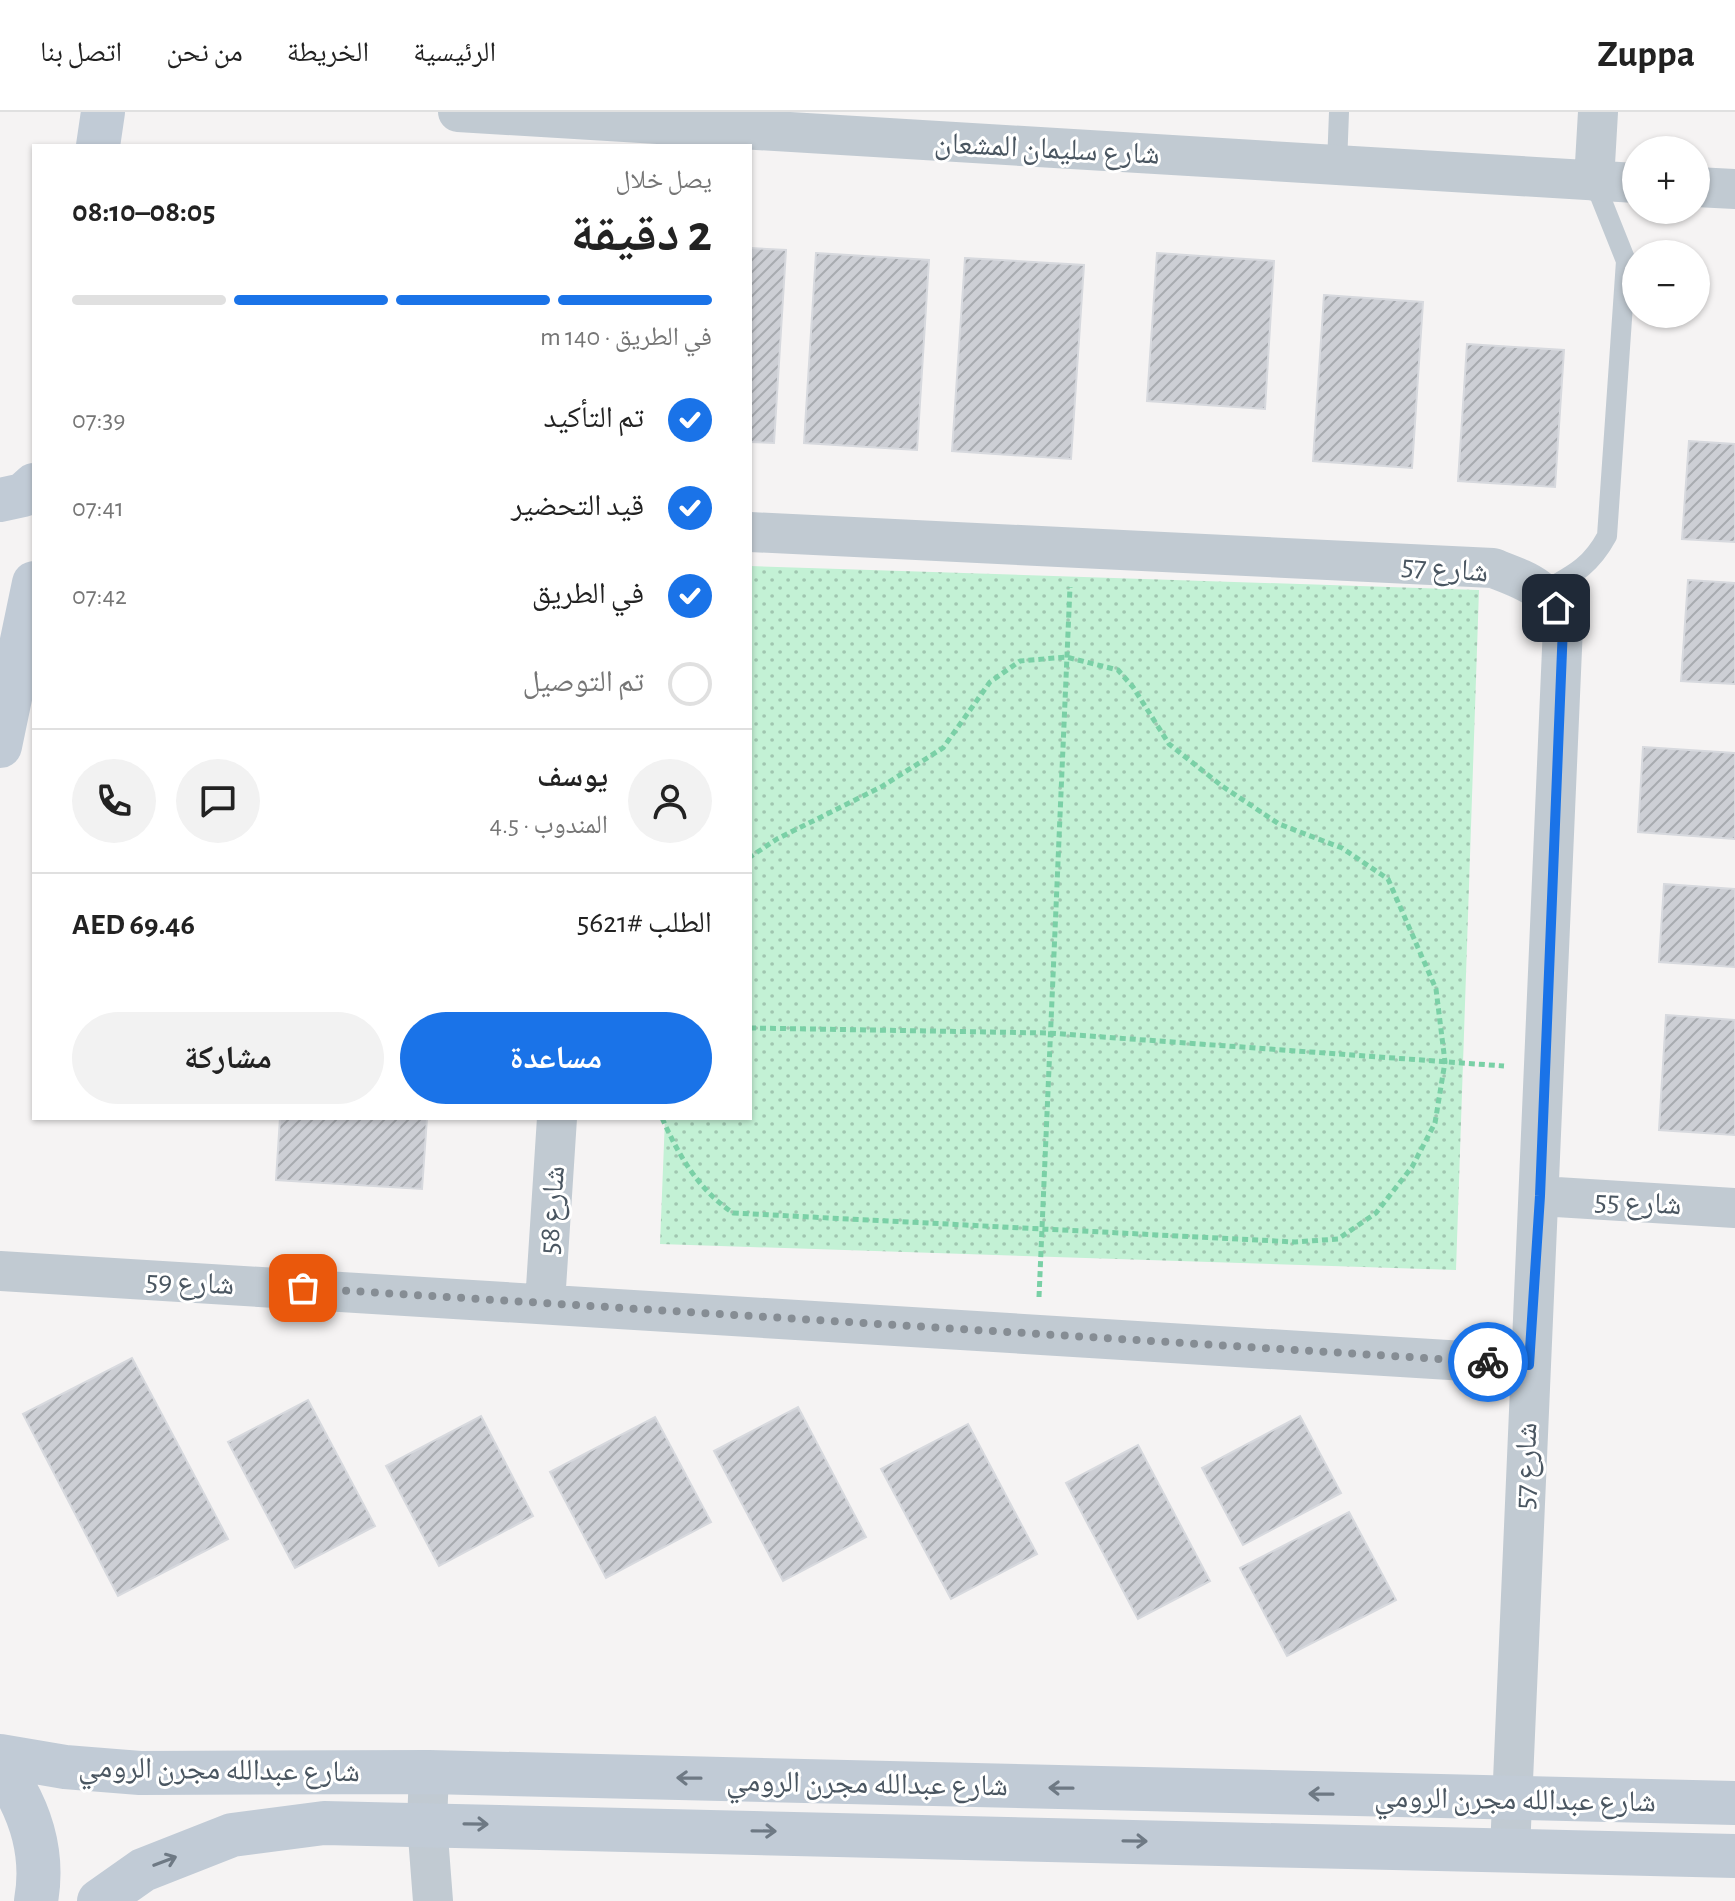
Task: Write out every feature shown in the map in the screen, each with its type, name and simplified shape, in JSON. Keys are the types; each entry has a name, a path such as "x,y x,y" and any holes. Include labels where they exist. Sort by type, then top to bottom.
{"main road":[{"path":"98,144 103,112"},
{"path":"0,500 23,495 32,487"},
{"path":"0,746 32,593"},
{"name":"شارع عبدالله مجرن الرومي","path":"0,1756 65,1767 140,1773 429,1772 1735,1803"},
{"path":"0,1766 19,1792 35,1835 39,1882 36,1901"},
{"name":"شارع عبدالله مجرن الرومي","path":"99,1901 143,1870 232,1835 324,1823 427,1823 1735,1856"}],"street":[{"name":"شارع سليمان المشعان","path":"458,112 628,134 1337,165 1622,182"},
{"path":"1594,181 1598,112"},
{"path":"1710,188 1735,189"},
{"name":"شارع 57","path":"752,532 1493,568 1544,591 1563,626 1510,1850"},
{"name":"شارع 58","path":"545,1303 557,1120"},
{"name":"شارع 55","path":"1540,1196 1735,1208"},
{"name":"شارع 59","path":"0,1271 1529,1365"},
{"path":"429,1772 427,1823 433,1901"}],"lane":[{"path":"1337,165 1339,112"},
{"path":"1544,591 1578,573 1595,558 1607,536 1626,261 1594,181"}],"path":[{"path":"1038,1334 1048,1033 1071,548"},
{"path":"663,1120 679,1155 695,1177 711,1198 733,1213 1295,1242 1338,1239 1376,1213 1412,1167 1435,1123 1445,1062 1436,989 1388,879 1342,848 1279,824 1222,786 1169,744 1133,687 1118,670 1066,657 1020,661 990,682 943,748 881,787 777,839 752,856"},
{"path":"752,1028 1048,1033 1545,1069"}],"green space":[{"path":"752,566 1479,590 1456,1270 660,1244 665,1120 752,1120"}],"building":[{"path":"752,248 786,250 774,443 752,442"},
{"path":"816,253 929,260 917,450 804,443"},
{"path":"1157,253 1274,261 1265,409 1147,401"},
{"path":"965,258 1084,265 1071,459 952,451"},
{"path":"1324,295 1423,302 1412,468 1313,461"},
{"path":"1467,344 1564,350 1555,487 1458,481"},
{"path":"1689,441 1735,444 1735,542 1682,539"},
{"path":"1688,580 1735,583 1735,684 1681,681"},
{"path":"1643,747 1735,753 1735,839 1638,832"},
{"path":"1664,884 1735,889 1735,967 1659,962"},
{"path":"1666,1015 1735,1020 1735,1135 1659,1130"},
{"path":"280,1120 427,1120 422,1189 276,1180"},
{"path":"132,1358 228,1539 118,1596 23,1414"},
{"path":"308,1400 375,1526 295,1568 228,1442"},
{"path":"798,1407 866,1537 783,1581 714,1451"},
{"path":"481,1416 533,1516 439,1566 386,1466"},
{"path":"1300,1416 1341,1493 1243,1545 1202,1468"},
{"path":"655,1417 711,1522 606,1578 550,1472"},
{"path":"968,1424 1037,1554 951,1599 881,1469"},
{"path":"1138,1445 1210,1581 1138,1619 1066,1483"},
{"path":"1349,1512 1396,1600 1287,1656 1240,1568"}],"way so far":[{"path":"303,1288 1488,1362"}],"route":[{"path":"1488,1362 1529,1365 1540,1196 1563,626 1556,608"}]}
